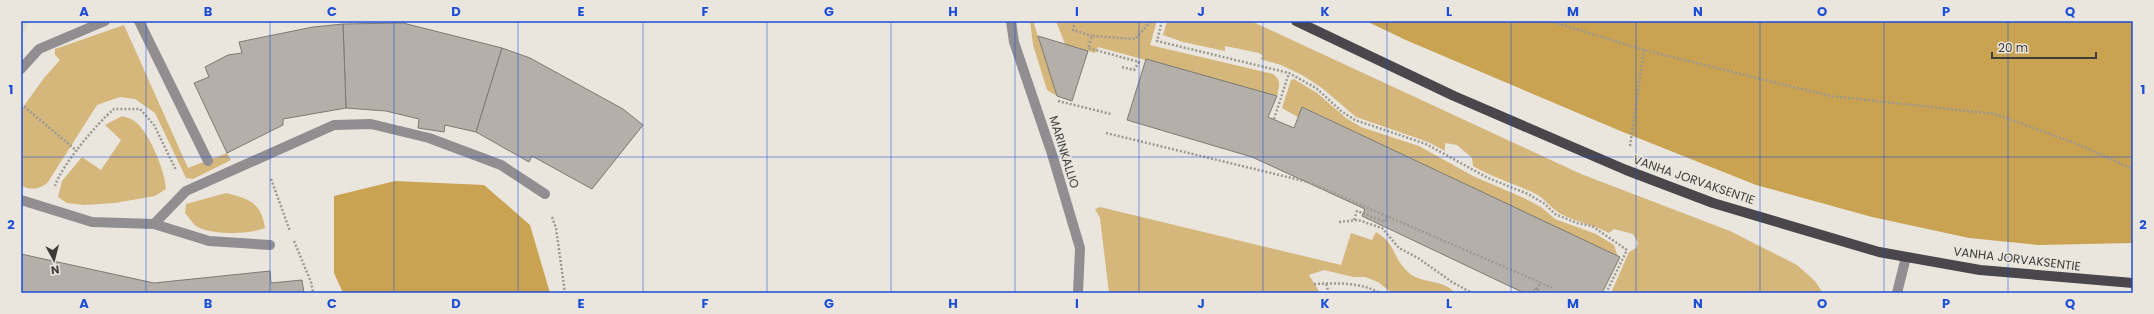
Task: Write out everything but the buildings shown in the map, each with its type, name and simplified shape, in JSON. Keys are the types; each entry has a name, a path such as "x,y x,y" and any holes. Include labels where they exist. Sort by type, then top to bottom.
{"main road":[{"name":"VANHA JORVAKSENTIE","path":"1296,21 1454,96 1626,170 1713,203 1879,252 1980,270 2133,283"}],"street":[{"path":"21,69 39,49 104,21"},
{"path":"139,21 208,160"},
{"name":"MARINKALLIO","path":"1011,21 1014,42 1032,94 1080,248 1078,293"},
{"path":"154,224 186,191 334,125 371,124 429,138 501,165 545,194"},
{"path":"21,200 48,210 92,222 154,224 209,241 270,245"},
{"path":"1897,293 1906,257"}],"path":[{"path":"1075,21 1073,30 1092,36 1135,39 1151,21"},
{"path":"1162,21 1156,41 1289,73 1316,88 1341,111 1355,120 1426,144 1488,178 1528,194 1555,214 1577,223 1592,226 1627,250 1606,293"},
{"path":"1550,21 1644,50 1830,96 1995,114 2077,144 2133,169"},
{"path":"1092,36 1088,48 1139,62 1134,70 1122,67"},
{"path":"1633,127 1644,50"},
{"path":"1274,119 1289,73"},
{"path":"1032,94 1111,114"},
{"path":"21,104 77,151"},
{"path":"48,210 56,183 77,151 100,121 114,109 140,109 154,125 186,191"},
{"path":"1106,133 1308,182 1553,288"},
{"path":"263,156 291,233"},
{"path":"545,194 556,228 565,293"},
{"path":"1354,220 1357,211 1385,222 1387,216"},
{"path":"1339,222 1358,220 1382,228 1399,248 1418,258 1452,282 1472,293"},
{"path":"270,245 294,240 311,282 313,293"},
{"path":"1314,284 1339,283 1370,287 1380,293"},
{"path":"1535,293 1540,283"},
{"path":"1326,284 1329,293"}],"shaded area":[{"path":"21,21 29,21 21,37"},
{"path":"1030,21 1035,21 1034,24 1057,96 1047,90 1033,45"},
{"path":"1056,21 1157,21 1150,45 1273,74 1279,81 1277,96 1098,47 1095,53 1065,44"},
{"path":"1167,21 1251,21 1581,174 1730,231 1797,265 1815,281 1823,293 1611,293 1629,252 1636,248 1638,243 1633,234 1614,229 1609,233 1561,214 1536,194 1473,166 1472,158 1457,145 1445,143 1445,151 1428,142 1356,117 1322,88 1302,75 1281,65 1260,59 1263,56 1259,53 1225,46 1225,51 1183,42 1163,35"},
{"path":"1366,21 2133,21 2133,243 2038,245 1969,238 1872,217 1756,185 1618,130 1408,41"},
{"path":"124,25 188,168 227,153 231,160 193,179 186,178 155,113 135,99 120,97 97,105 48,182 42,187 29,188 21,186 21,110 44,78 60,60 55,55 55,49"},
{"path":"1294,79 1317,93 1346,118 1361,127 1419,146 1473,176 1541,207 1555,219 1596,234 1614,245 1618,257 1303,107 1298,117 1282,108 1291,80"},
{"path":"122,116 132,119 145,132 163,172 166,189 155,196 115,203 84,205 67,203 58,197 62,181 82,157 101,170 121,140 105,125"},
{"path":"395,181 484,185 530,225 550,293 343,293 334,273 334,196"},
{"path":"226,193 241,197 253,203 260,212 265,228 241,233 212,232 196,226 185,213 186,204"},
{"path":"1100,207 1341,265 1351,233 1372,240 1376,232 1387,241 1398,260 1411,275 1444,285 1455,293 1392,293 1378,282 1365,277 1353,277 1324,270 1309,275 1320,293 1109,293 1100,218 1095,209"}]}
